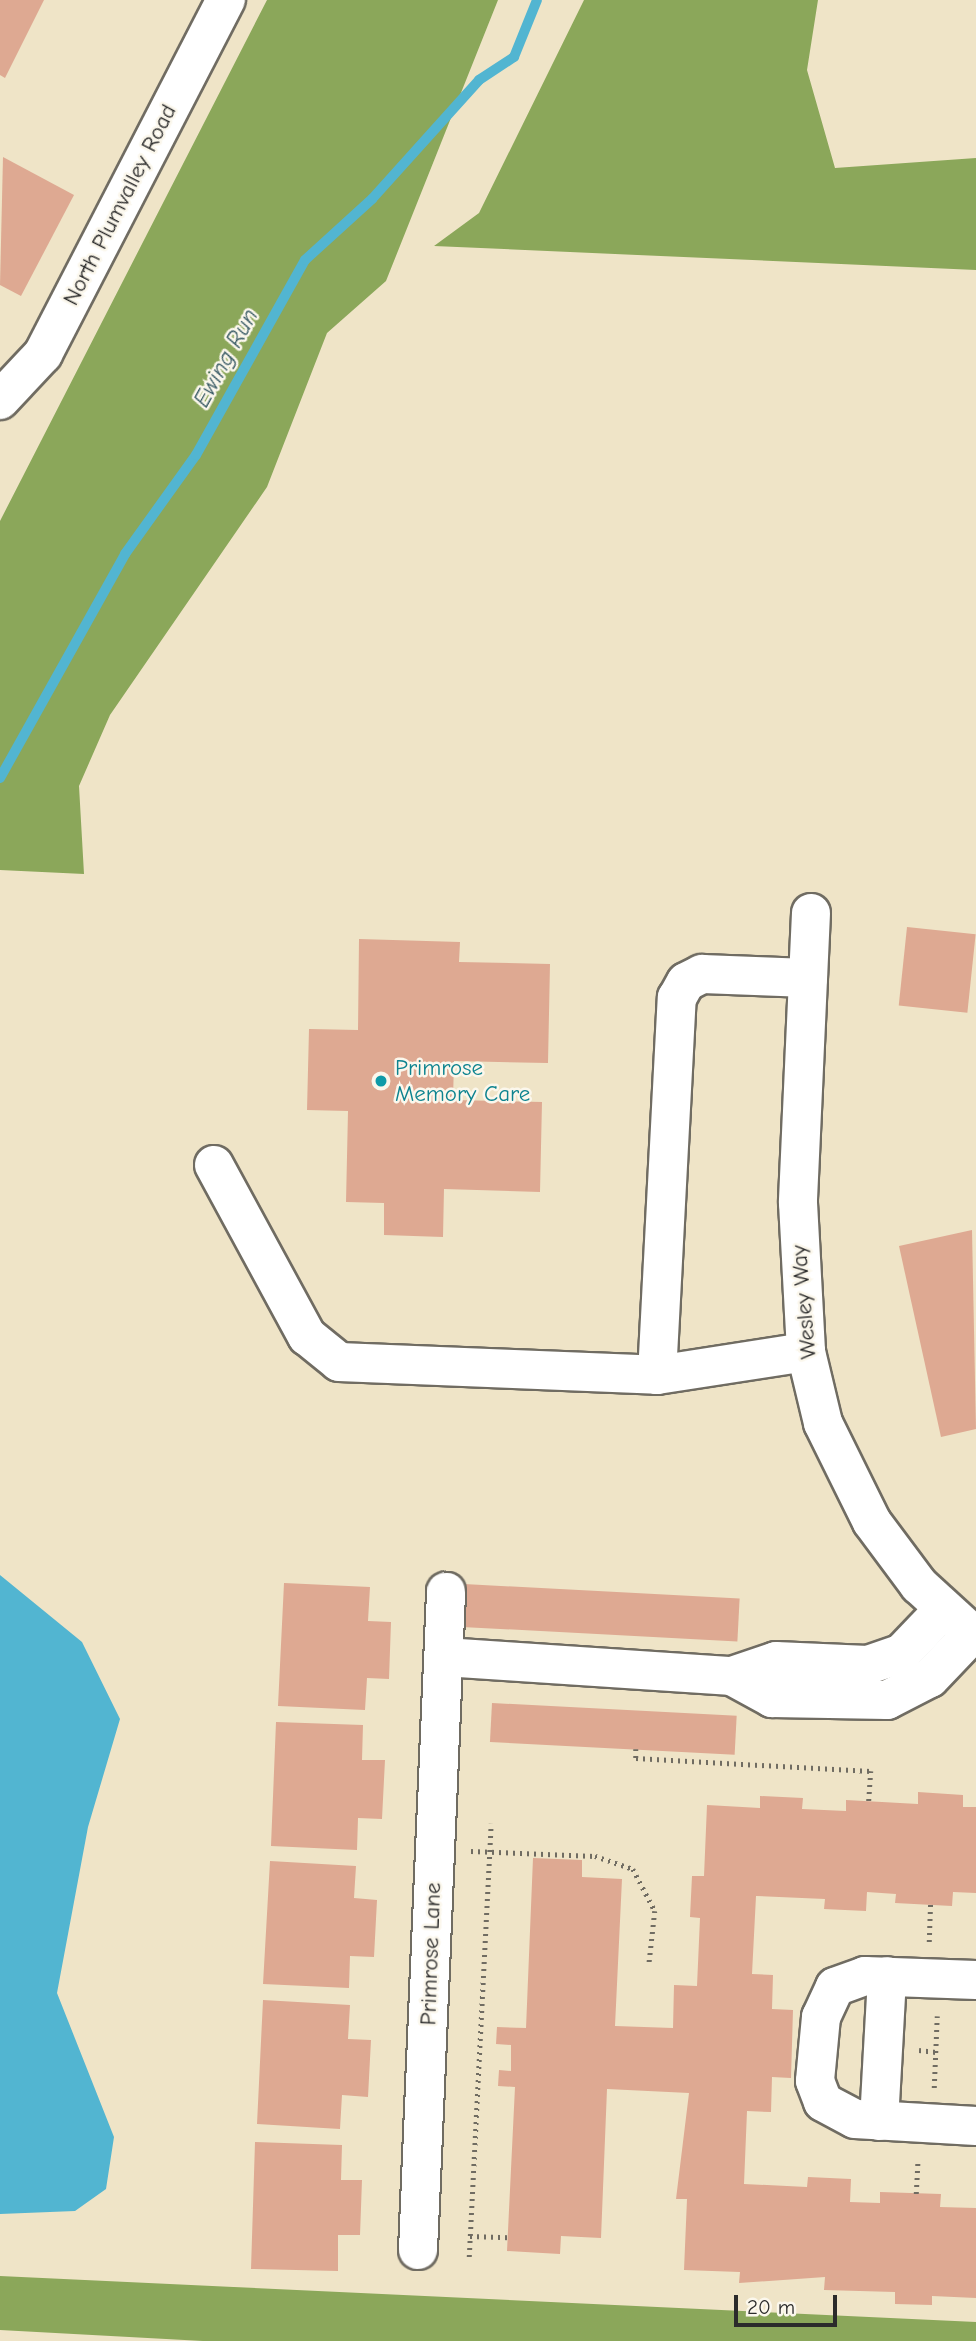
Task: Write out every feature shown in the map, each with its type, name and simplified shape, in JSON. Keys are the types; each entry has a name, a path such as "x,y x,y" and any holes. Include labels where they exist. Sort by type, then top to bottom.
{"street":[{"name":"North Plumvalley Road","path":"0,400 43,354 226,0"},
{"name":"Wesley Way","path":"811,913 798,1203 806,1352 823,1423 847,1479 896,1553 965,1621"},
{"path":"657,1375 677,998 686,982 702,974 808,978"},
{"path":"214,1165 307,1336 339,1362 657,1375 806,1352"},
{"name":"Primrose Lane","path":"418,2250 446,1592"},
{"path":"444,1657 732,1676 776,1661 887,1661 965,1621"},
{"path":"958,1979 887,1976 850,1979 826,2000 816,2081 836,2113 879,2120 976,2126"},
{"path":"879,2120 887,1976"}],"path":[{"path":"636,1749 636,1758 871,1770 869,1801"},
{"path":"469,2257 491,1824"},
{"path":"435,1851 595,1856 633,1869 655,1911 649,1965"},
{"path":"932,2123 958,1979"},
{"path":"470,2236 508,2237"}],"green space":[{"path":"267,0 498,0 386,281 327,333 267,487 110,715 79,786 84,874 0,870 0,521"},
{"path":"584,0 818,0 807,70 835,168 976,158 976,270 434,246 479,213"},
{"path":"0,2276 976,2322 976,2341 203,2341 0,2330"}],"water":[{"path":"0,1575 82,1642 120,1719 88,1827 57,1993 114,2137 106,2189 75,2211 0,2214"}],"building":[{"path":"0,0 44,0 5,78 0,75"},
{"path":"3,157 74,195 21,296 0,285"},
{"path":"907,927 976,934 967,1013 899,1006"},
{"name":"Primrose Memory Care","path":"359,939 460,942 459,962 550,964 548,1063 454,1061 453,1100 542,1102 540,1192 444,1189 443,1237 384,1235 384,1203 346,1202 348,1111 307,1110 309,1029 358,1030"},
{"path":"972,1230 976,1429 941,1437 899,1246"},
{"path":"284,1583 370,1587 368,1621 391,1622 389,1679 367,1678 365,1710 278,1706"},
{"path":"464,1584 740,1598 737,1641 462,1627"},
{"path":"492,1703 737,1716 735,1755 490,1742"},
{"path":"276,1722 363,1725 362,1760 385,1760 382,1819 358,1818 357,1850 271,1846"},
{"path":"918,1792 963,1795 963,1807 976,1807 976,1893 953,1892 952,1906 895,1903 896,1894 867,1892 866,1911 824,1909 825,1899 756,1896 752,1974 773,1975 772,2009 793,2010 791,2078 772,2077 771,2112 747,2111 744,2184 807,2187 808,2177 851,2179 850,2202 880,2203 880,2192 941,2194 940,2207 976,2208 976,2298 932,2296 932,2305 895,2304 895,2292 824,2290 825,2277 739,2283 740,2272 684,2270 687,2199 676,2199 689,2093 607,2089 601,2238 561,2236 560,2254 507,2251 515,2087 498,2086 499,2070 511,2071 511,2045 496,2044 497,2027 526,2028 533,1858 582,1860 582,1877 622,1879 615,2026 673,2028 674,1985 697,1986 700,1918 690,1917 692,1876 704,1876 707,1805 760,1808 760,1796 803,1798 802,1809 846,1811 846,1800 918,1804"},
{"path":"270,1861 356,1866 354,1898 377,1900 374,1957 350,1956 349,1988 263,1984"},
{"path":"263,2000 350,2005 348,2039 371,2040 368,2097 342,2095 340,2129 257,2124"},
{"path":"255,2142 342,2145 341,2180 362,2180 360,2235 338,2235 338,2271 251,2269"}],"waterway":[{"name":"Ewing Run","path":"0,778 125,554 196,455 305,260 372,199 479,80 514,57 537,0"}],"place":[{"name":"Primrose Memory Care","path":"381,1081"}]}
